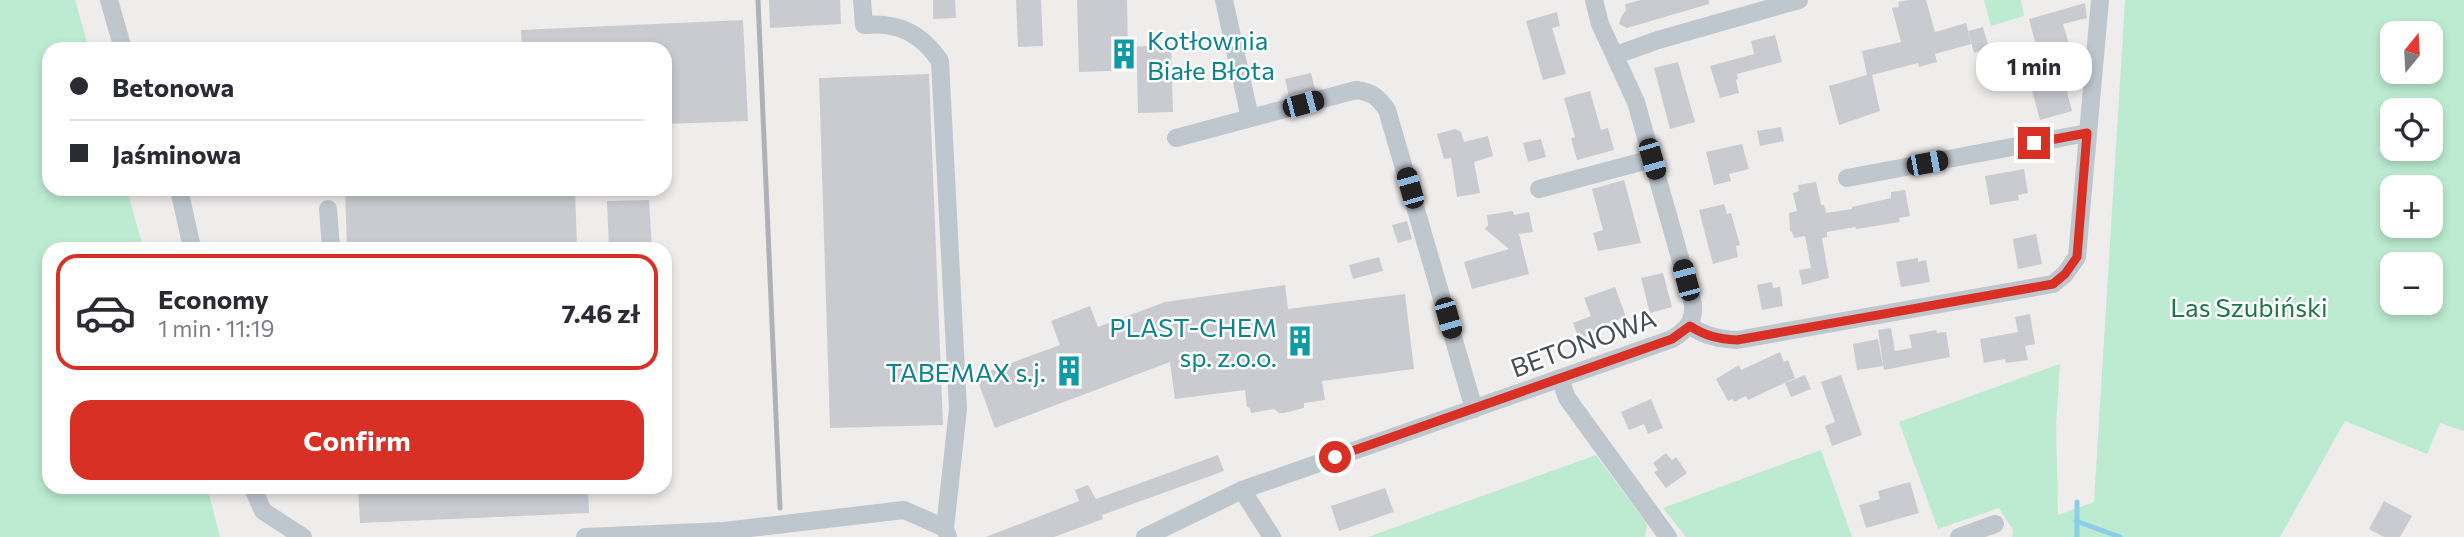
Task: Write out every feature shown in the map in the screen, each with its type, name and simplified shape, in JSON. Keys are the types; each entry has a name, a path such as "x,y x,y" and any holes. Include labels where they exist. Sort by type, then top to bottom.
{"street":[{"path":"109,0 121,42"},
{"path":"585,537 724,531 905,510 946,533 958,409 940,61 929,44 903,29 883,23 864,25 862,0"},
{"path":"1224,0 1250,118"},
{"path":"1594,0 1600,24 1636,102 1693,304 1694,316 1690,326"},
{"path":"1616,55 1658,40 1799,0"},
{"path":"1847,178 2087,133 2100,0"},
{"path":"1176,138 1356,90 1370,92 1379,98 1387,110 1474,409"},
{"name":"BETONOWA","path":"1145,537 1242,490 1672,339 1690,326 1719,339 1737,340 2053,284 2065,274 2077,257 2087,133"},
{"path":"1539,189 1652,159"},
{"path":"181,196 191,242"},
{"path":"328,209 331,242"},
{"path":"1560,379 1567,398 1668,537"},
{"path":"1242,490 1272,537"},
{"path":"256,494 263,511 303,537"},
{"path":"1959,537 1995,524"}],"green space":[{"path":"0,0 75,0 87,42 42,42 42,196 129,196 141,242 42,242 42,494 209,494 220,537 0,537"},
{"path":"1984,0 2021,0 2024,16 1991,26"},
{"name":"Las Szubiński","path":"2125,0 2464,0 2464,431 2440,423 2427,454 2345,421 2280,537 2012,537 2013,530 1999,508 1938,529 1899,422 2060,364 2056,424 2058,515 2094,502"},
{"path":"1821,450 1852,537 1686,537 1663,508"},
{"path":"1596,455 1647,524 1645,537 1368,537"}],"building":[{"path":"769,0 840,0 841,24 770,28"},
{"path":"933,0 955,0 956,18 933,19"},
{"path":"1016,0 1041,0 1043,46 1018,47"},
{"name":"Kotłownia Białe Błota","path":"1077,0 1127,0 1128,47 1171,45 1173,112 1138,113 1137,70 1079,72"},
{"path":"1641,0 1709,0 1709,4 1627,28 1619,24 1626,10 1625,4"},
{"path":"1926,0 1935,32 1966,23 1971,44 1935,54 1937,62 1919,67 1918,63 1872,75 1880,111 1839,125 1829,86 1867,75 1862,51 1901,42 1892,8 1899,7 1898,2"},
{"path":"2085,3 2087,18 2063,24 2070,48 2056,52 2072,111 2040,120 2030,83 2045,79 2029,19"},
{"path":"1557,12 1560,26 1552,28 1566,74 1543,80 1526,21"},
{"path":"743,20 748,121 672,124 672,42 522,42 521,30"},
{"path":"1983,27 1989,48 1974,53 1968,31"},
{"path":"1775,35 1782,62 1737,74 1739,93 1720,98 1710,66 1754,54 1751,41"},
{"path":"1678,62 1695,122 1670,129 1654,68"},
{"path":"1311,73 1315,89 1289,96 1285,79"},
{"path":"929,74 943,425 830,428 819,78"},
{"path":"1590,91 1601,130 1608,128 1614,150 1577,160 1571,138 1575,137 1564,98"},
{"path":"1781,127 1784,141 1760,146 1757,131"},
{"path":"1455,129 1461,132 1464,142 1488,136 1493,156 1474,162 1480,193 1457,197 1451,158 1444,159 1437,134"},
{"path":"1541,139 1546,157 1528,162 1523,143"},
{"path":"1742,144 1749,169 1729,174 1731,181 1714,185 1706,152"},
{"path":"2024,169 2028,193 2018,195 2019,200 1990,205 1985,176"},
{"path":"1624,180 1641,243 1598,251 1593,233 1603,230 1592,189"},
{"path":"1816,182 1821,205 1824,205 1826,213 1891,198 1891,192 1905,190 1910,216 1899,218 1900,222 1827,232 1827,237 1822,238 1829,278 1802,285 1799,270 1811,268 1805,236 1794,238 1790,231 1789,213 1797,211 1793,193 1799,191 1798,185"},
{"path":"345,196 575,196 577,242 347,242"},
{"path":"649,200 652,242 609,242 607,201"},
{"path":"1724,204 1727,214 1731,213 1740,245 1736,246 1738,257 1713,264 1699,210"},
{"path":"1513,211 1514,215 1529,212 1533,232 1519,234 1529,274 1472,289 1464,262 1509,249 1485,229 1488,225 1487,215"},
{"path":"1407,221 1412,239 1398,243 1392,225"},
{"path":"2036,234 2042,264 2018,269 2013,239"},
{"path":"1379,257 1383,271 1353,279 1349,265"},
{"path":"1918,258 1918,262 1926,260 1930,282 1901,287 1896,262"},
{"path":"1663,273 1672,307 1650,313 1641,278"},
{"path":"1772,282 1773,288 1780,287 1783,306 1762,310 1757,285"},
{"path":"1285,285 1288,309 1405,294 1414,369 1322,381 1325,400 1304,403 1304,408 1284,413 1274,409 1251,413 1247,407 1245,390 1175,399 1170,362 995,428 976,376 1060,345 1051,321 1090,306 1098,327 1165,302"},
{"path":"1615,287 1626,317 1599,327 1600,331 1579,339 1573,323 1591,316 1584,298"},
{"path":"2030,314 2035,344 2025,346 2028,360 2006,363 2005,359 1984,363 1980,339 2018,332 2015,317"},
{"path":"1891,328 1895,351 1912,348 1909,335 1936,330 1937,333 1946,332 1950,357 1884,370 1878,330"},
{"path":"1878,339 1883,366 1857,370 1853,344"},
{"path":"1780,352 1784,362 1788,360 1795,378 1748,400 1746,396 1734,402 1733,399 1728,401 1716,379 1739,365 1741,370"},
{"path":"1805,375 1811,389 1791,397 1785,383"},
{"path":"1841,375 1862,435 1832,446 1825,426 1835,422 1821,382"},
{"path":"1651,399 1663,428 1648,434 1644,424 1629,430 1621,412"},
{"path":"1666,453 1672,460 1676,457 1687,473 1666,488 1654,472 1658,470 1653,463"},
{"path":"1218,455 1224,471 1102,515 1103,519 1054,537 986,537 1079,501 1075,490 1088,485 1096,499"},
{"path":"1910,482 1919,513 1866,528 1859,505 1880,499 1878,491"},
{"path":"1385,488 1394,512 1339,531 1331,506"},
{"path":"358,494 588,494 589,513 360,523"},
{"path":"2384,501 2412,516 2400,537 2384,537 2369,529"}],"waterway":[{"path":"2077,502 2077,537"},
{"path":"2076,521 2120,537"}],"railway":[{"path":"758,0 780,508"}],"place":[{"name":"Kotłownia Białe Błota","path":"1124,54"},
{"name":"PLAST-CHEM sp. z.o.o.","path":"1300,341"},
{"name":"TABEMAX s.j.","path":"1069,371"}],"route":[{"path":"1335,457 1672,339 1690,326 1719,339 1737,340 2053,284 2065,274 2077,257 2087,133 2034,143"}]}
